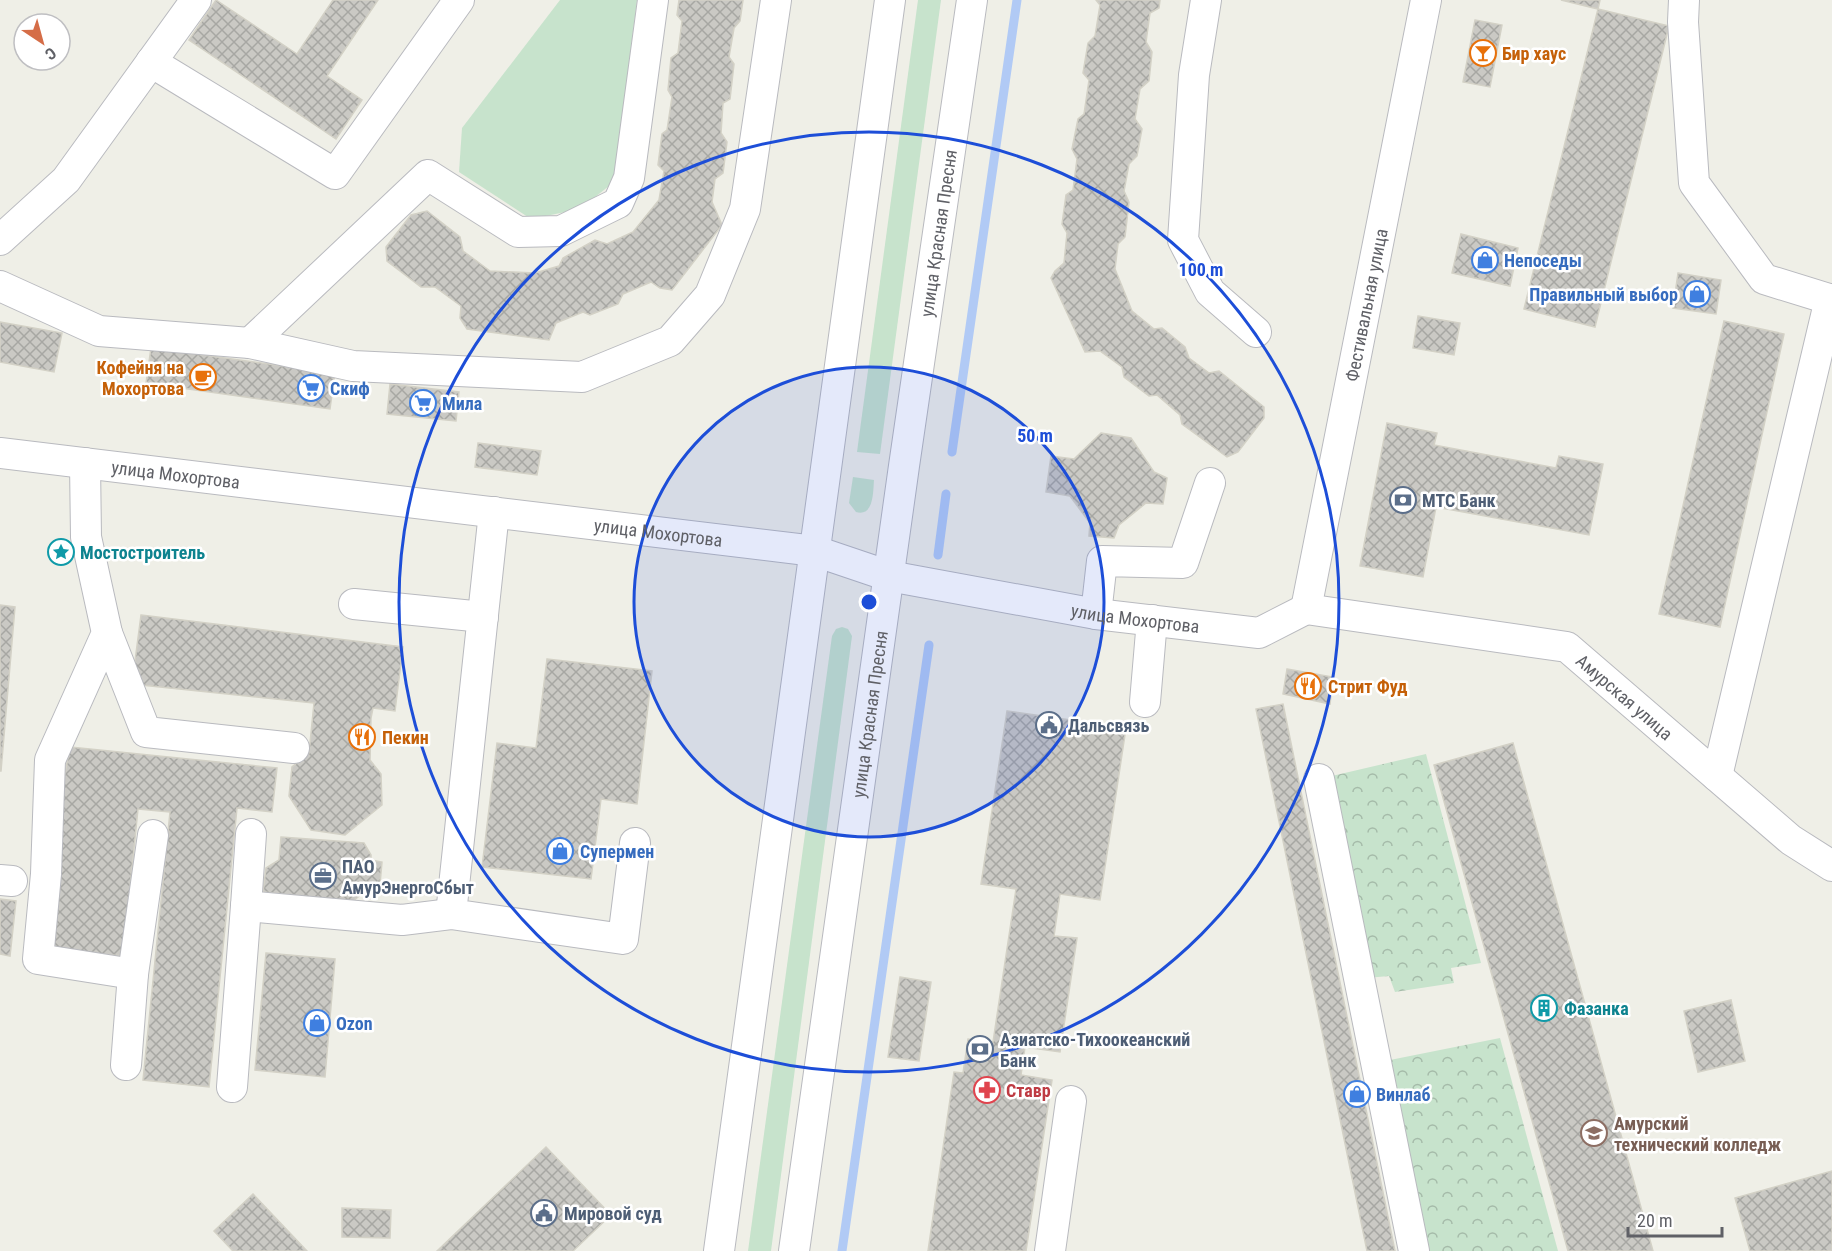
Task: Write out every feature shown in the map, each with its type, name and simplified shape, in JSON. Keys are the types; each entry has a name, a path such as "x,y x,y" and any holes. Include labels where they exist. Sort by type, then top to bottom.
{"street":[{"path":"0,240 66,180 196,0"},
{"path":"151,62 335,174 459,0"},
{"path":"250,343 428,175 518,232 561,231 618,203 628,178 653,0"},
{"path":"0,286 99,330 250,343 353,366 582,377 670,341 710,296 745,209 776,0"},
{"path":"719,1251 890,0"},
{"name":"улица Красная Пресня","path":"794,1251 972,0"},
{"path":"1206,0 1194,75 1183,240 1210,292 1256,332"},
{"name":"Фестивальная улица","path":"1306,609 1426,0"},
{"path":"1684,0 1683,22 1694,183 1764,279 1831,299 1717,776"},
{"name":"улица Мохортова","path":"0,453 815,551 889,576 1096,614 1259,633 1306,609"},
{"path":"85,463 86,537 107,633 146,732 294,748"},
{"path":"1096,614 1102,561 1183,563 1210,483"},
{"path":"451,914 494,512"},
{"path":"354,604 483,618"},
{"name":"Амурская улица","path":"1306,609 1567,647 1791,840 1832,866"},
{"path":"1145,702 1152,620"},
{"path":"107,633 50,760 46,874 38,959 133,974"},
{"path":"1319,779 1414,1251"},
{"path":"232,1086 251,834"},
{"path":"126,1065 133,974 153,835"},
{"path":"246,906 402,920 451,914 623,939 635,843"},
{"path":"1050,1251 1071,1101"}],"green space":[{"path":"560,0 637,0 614,182 580,209 531,219 459,172 462,128"},
{"path":"918,0 941,0 880,454 857,452"},
{"path":"853,477 874,480 873,497 869,507 862,513 856,512 849,503"},
{"path":"842,627 848,629 852,636 771,1251 748,1251 832,636 836,629"},
{"path":"1426,754 1481,963 1451,968 1454,983 1395,992 1389,976 1367,978 1319,779"},
{"path":"1500,1038 1558,1251 1428,1251 1385,1061"}],"building":[{"path":"216,0 297,54 333,0 378,0 327,76 362,100 336,139 189,40"},
{"path":"679,0 743,0 740,21 734,28 729,57 734,64 730,99 723,103 721,133 727,142 723,173 715,179 712,202 722,225 672,290 660,288 651,282 623,294 618,304 590,315 583,312 556,323 549,340 467,329 460,318 461,306 435,287 421,287 387,261 386,247 411,215 427,211 460,237 463,251 490,271 535,273 559,266 563,258 595,240 607,244 633,232 659,200 664,171 658,165 662,134 667,130 672,97 668,90 671,58 678,53 682,21 677,15"},
{"path":"1096,0 1160,0 1159,8 1150,13 1146,42 1152,52 1149,81 1140,89 1135,119 1142,129 1137,156 1129,164 1124,191 1129,202 1125,237 1118,244 1115,269 1132,311 1154,329 1162,328 1185,347 1189,358 1209,373 1219,371 1264,407 1264,418 1238,452 1227,457 1182,424 1180,415 1157,395 1149,396 1124,377 1122,367 1100,351 1085,352 1051,278 1064,263 1067,233 1062,224 1066,195 1073,190 1077,159 1072,149 1078,119 1084,114 1089,80 1083,73 1088,43 1095,36 1100,5"},
{"path":"1561,0 1600,0 1598,9"},
{"path":"1598,9 1669,26 1595,327 1524,309"},
{"name":"Бир хаус","path":"1475,20 1502,25 1490,87 1463,82"},
{"name":"Непоседы","path":"1461,234 1518,248 1510,286 1452,273"},
{"name":"Правильный выбор","path":"1678,273 1721,280 1716,314 1673,308"},
{"path":"1418,316 1460,323 1454,355 1413,348"},
{"path":"1724,321 1784,334 1720,627 1659,614"},
{"path":"0,322 62,333 54,372 0,362"},
{"path":"151,348 335,373 330,409 146,383"},
{"name":"Мила","path":"390,384 459,392 456,421 387,414"},
{"path":"1387,423 1437,433 1434,445 1556,468 1559,456 1603,464 1589,535 1436,507 1423,577 1360,566"},
{"path":"1101,433 1131,438 1154,472 1167,478 1163,504 1146,503 1119,525 1114,538 1089,536 1090,523 1070,496 1046,492 1051,456 1074,459"},
{"path":"478,443 541,451 537,475 475,467"},
{"path":"0,605 15,607 1,771 0,771"},
{"path":"141,615 403,647 395,711 373,708 371,718 370,760 381,774 382,805 345,835 311,830 289,796 292,767 309,753 314,703 132,684"},
{"path":"547,659 652,671 637,804 601,799 591,879 482,867 497,743 536,748"},
{"name":"Стрит Фуд","path":"1287,669 1333,677 1330,704 1283,694"},
{"path":"1283,704 1395,1251 1367,1251 1256,709"},
{"path":"1007,711 1126,728 1100,900 1060,894 1054,936 1077,938 1060,1052 1025,1047 1021,1075 1052,1080 1026,1251 928,1251 954,1072 963,1073 968,1039 993,1042 1016,889 981,884"},
{"name":"Фазанка","path":"1513,743 1653,1251 1568,1251 1434,765"},
{"path":"70,747 277,768 272,812 237,808 209,1087 143,1080 170,812 138,809 123,956 50,949 46,874"},
{"name":"ПАО АмурЭнергоСбыт","path":"281,837 364,843 371,855 371,860 382,862 380,884 369,883 368,889 353,901 263,892 266,868 279,860"},
{"path":"0,899 16,901 10,956 0,954"},
{"path":"266,953 335,959 325,1077 255,1070"},
{"path":"900,977 931,982 919,1061 888,1057"},
{"path":"1731,1000 1745,1061 1698,1072 1684,1011"},
{"path":"546,1147 611,1215 573,1251 437,1251"},
{"path":"1832,1171 1832,1251 1750,1251 1735,1198"},
{"path":"253,1194 307,1251 233,1251 214,1231"},
{"path":"342,1208 391,1210 390,1238 342,1237"}],"waterway":[{"path":"952,452 1017,0"},
{"path":"938,555 946,494"},
{"path":"842,1251 929,645"}],"place":[{"name":"Бир хаус","path":"1483,53"},
{"name":"Непоседы","path":"1485,260"},
{"name":"Правильный выбор","path":"1697,294"},
{"name":"Кофейня на Мохортова","path":"203,377"},
{"name":"Скиф","path":"311,388"},
{"name":"Мила","path":"423,403"},
{"name":"МТС Банк","path":"1403,500"},
{"name":"Мостостроитель","path":"61,552"},
{"name":"Стрит Фуд","path":"1308,686"},
{"name":"Дальсвязь","path":"1049,725"},
{"name":"Пекин","path":"362,737"},
{"name":"Cупермен","path":"560,851"},
{"name":"ПАО АмурЭнергоСбыт","path":"323,876"},
{"name":"Фазанка","path":"1544,1008"},
{"name":"Ozon","path":"317,1023"},
{"name":"Азиатско-Тихоокеанский Банк","path":"980,1049"},
{"name":"Ставр","path":"987,1090"},
{"name":"Винлаб","path":"1357,1094"},
{"name":"Амурский технический колледж","path":"1594,1133"},
{"name":"Мировой суд","path":"544,1213"}]}
